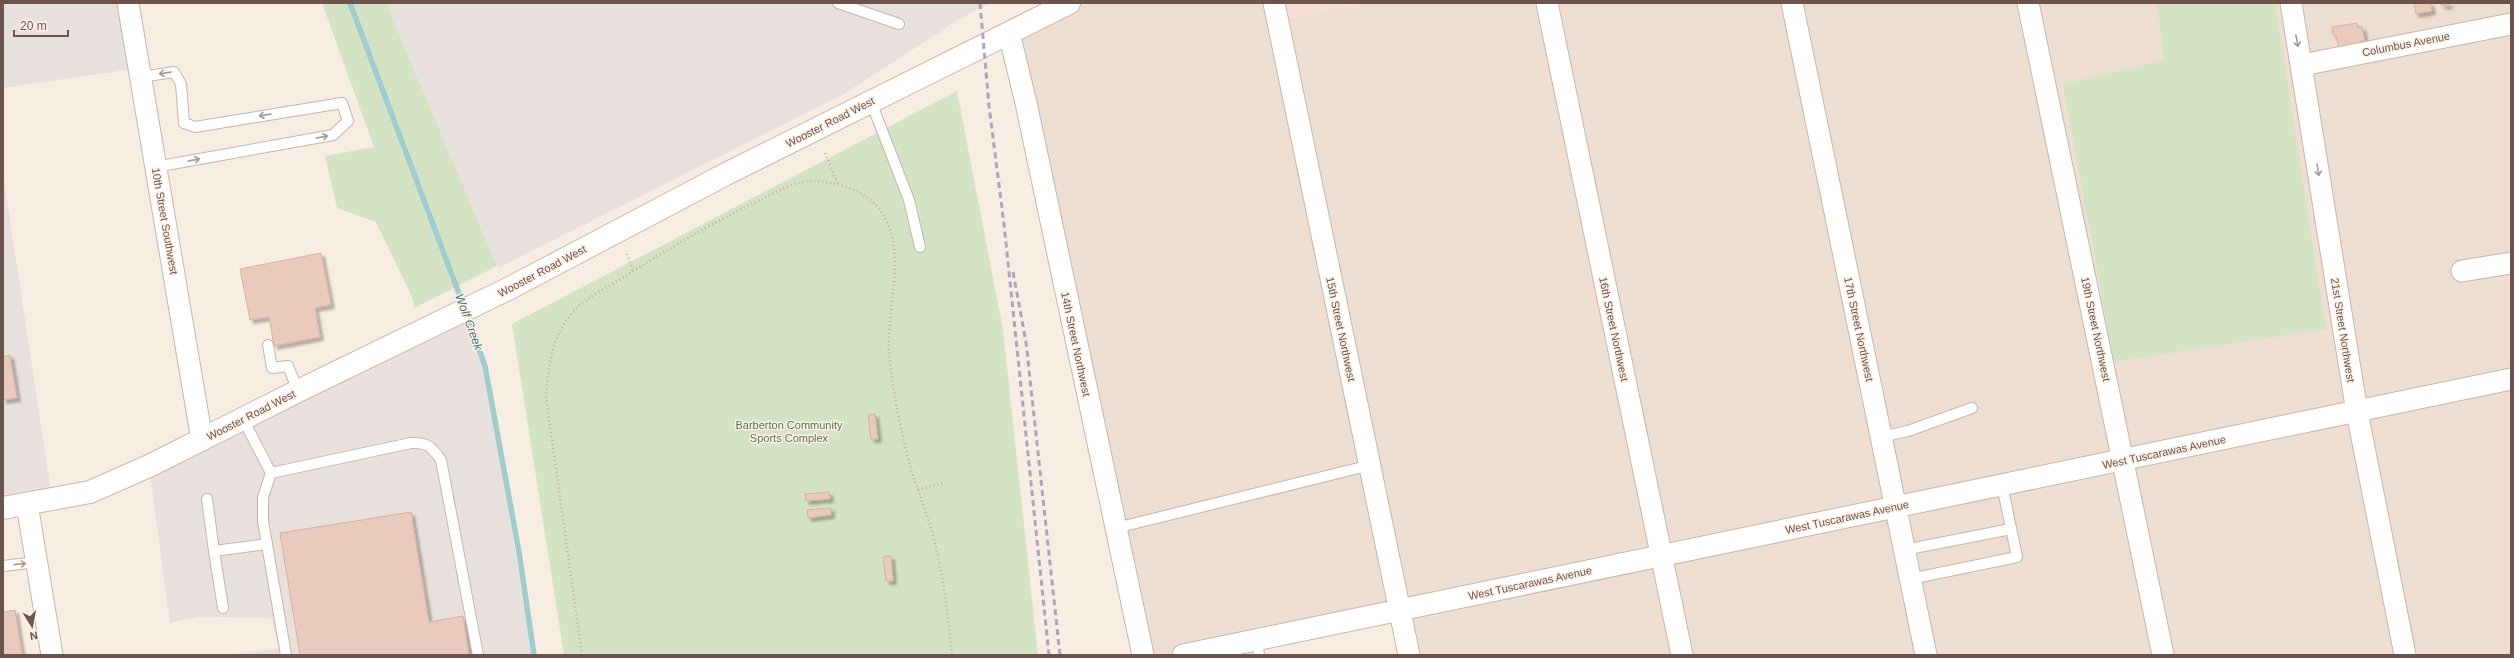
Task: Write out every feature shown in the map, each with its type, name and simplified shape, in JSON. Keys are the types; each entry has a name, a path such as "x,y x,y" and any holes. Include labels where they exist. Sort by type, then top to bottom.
{"main road":[{"name":"Wooster Road West","path":"3,508 90,492 105,486 202,440 298,391 508,289 726,174 1069,3"}],"street":[{"name":"10th Street Southwest","path":"128,3 202,440"},
{"name":"15th Street Northwest","path":"1274,3 1409,655"},
{"name":"16th Street Northwest","path":"1547,3 1682,655"},
{"name":"17th Street Northwest","path":"1792,3 1926,655"},
{"name":"19th Street Northwest","path":"2028,3 2163,655"},
{"name":"21st Street Northwest","path":"2291,3 2357,412 2405,655"},
{"name":"Columbus Avenue","path":"2302,65 2511,24"},
{"name":"14th Street Northwest","path":"1009,33 1026,103 1143,655"},
{"path":"2462,271 2511,263"},
{"name":"West Tuscarawas Avenue","path":"1183,655 1258,647 1400,610 2511,379"},
{"path":"27,504 52,655"}],"lane":[{"path":"838,3 899,24"},
{"path":"141,77 174,72 181,84 184,123 196,127 342,103 348,121 333,135 156,167"},
{"path":"871,102 909,200 920,247"},
{"path":"268,345 272,368 288,366 298,391"},
{"path":"1881,437 1908,431 1972,408"},
{"path":"243,419 271,473 263,497 264,521 286,655"},
{"path":"271,473 411,442 424,442 434,449 441,460 478,655"},
{"path":"1116,528 1370,466"},
{"path":"1910,578 2016,557 2002,485"},
{"path":"207,498 223,608"},
{"path":"1904,550 2011,529"},
{"path":"214,551 268,544"},
{"path":"3,566 37,562"}],"path":[{"path":"825,153 838,184"},
{"path":"582,655 550,436 546,397 548,369 556,341 567,320 582,303 715,223 793,184 811,181 838,184 851,188 865,196 880,211 891,236 894,255 894,288 889,321 889,350 892,385 909,462 932,533 944,582 952,655"},
{"path":"627,254 633,271"},
{"path":"918,490 942,483"}],"shaded area":[{"path":"3,3 128,3 140,68 3,88"},
{"path":"386,3 992,3 961,18 844,94 498,268"},
{"path":"1068,3 1274,3 1278,20 1367,3 2511,3 2511,655 1409,655 1400,610 1183,655 1143,655 1009,33"},
{"path":"1274,3 1367,3 1278,20"},
{"path":"3,174 52,499 3,508"},
{"path":"464,311 485,366 532,655 226,655 279,648 271,618 198,617 170,623 149,466"}],"green space":[{"path":"322,3 386,3 497,266 414,308 413,299 376,222 337,208 325,156 374,147"},
{"path":"2157,3 2275,3 2326,329 2114,362 2063,84 2164,60"},
{"name":"Barberton Community Sports Complex","path":"957,91 1003,330 1038,655 564,655 512,324"}],"building":[{"path":"2414,3 2430,3 2432,11 2416,14"},
{"path":"2441,3 2449,3 2449,5 2442,6"},
{"path":"2357,23 2358,28 2362,27 2365,41 2360,41 2360,45 2339,49 2336,35 2333,35 2332,27"},
{"path":"321,253 331,305 315,308 320,337 274,346 269,317 250,320 240,269"},
{"path":"10,355 17,398 3,400 3,357"},
{"path":"875,414 878,439 871,439 868,415"},
{"path":"829,492 830,499 806,501 805,494"},
{"path":"831,508 831,515 808,518 807,510"},
{"path":"411,512 429,622 463,616 469,655 300,655 280,533"},
{"path":"891,556 893,581 886,581 883,557"},
{"path":"15,610 22,655 3,655 3,612"}],"waterway":[{"name":"Wolf Creek","path":"350,3 464,307"},
{"name":"Wolf Creek","path":"467,315 485,366 519,552 534,655"}],"railway":[{"path":"980,3 989,106 1004,224 1049,655"},
{"path":"1013,272 1026,342 1060,655"}]}
